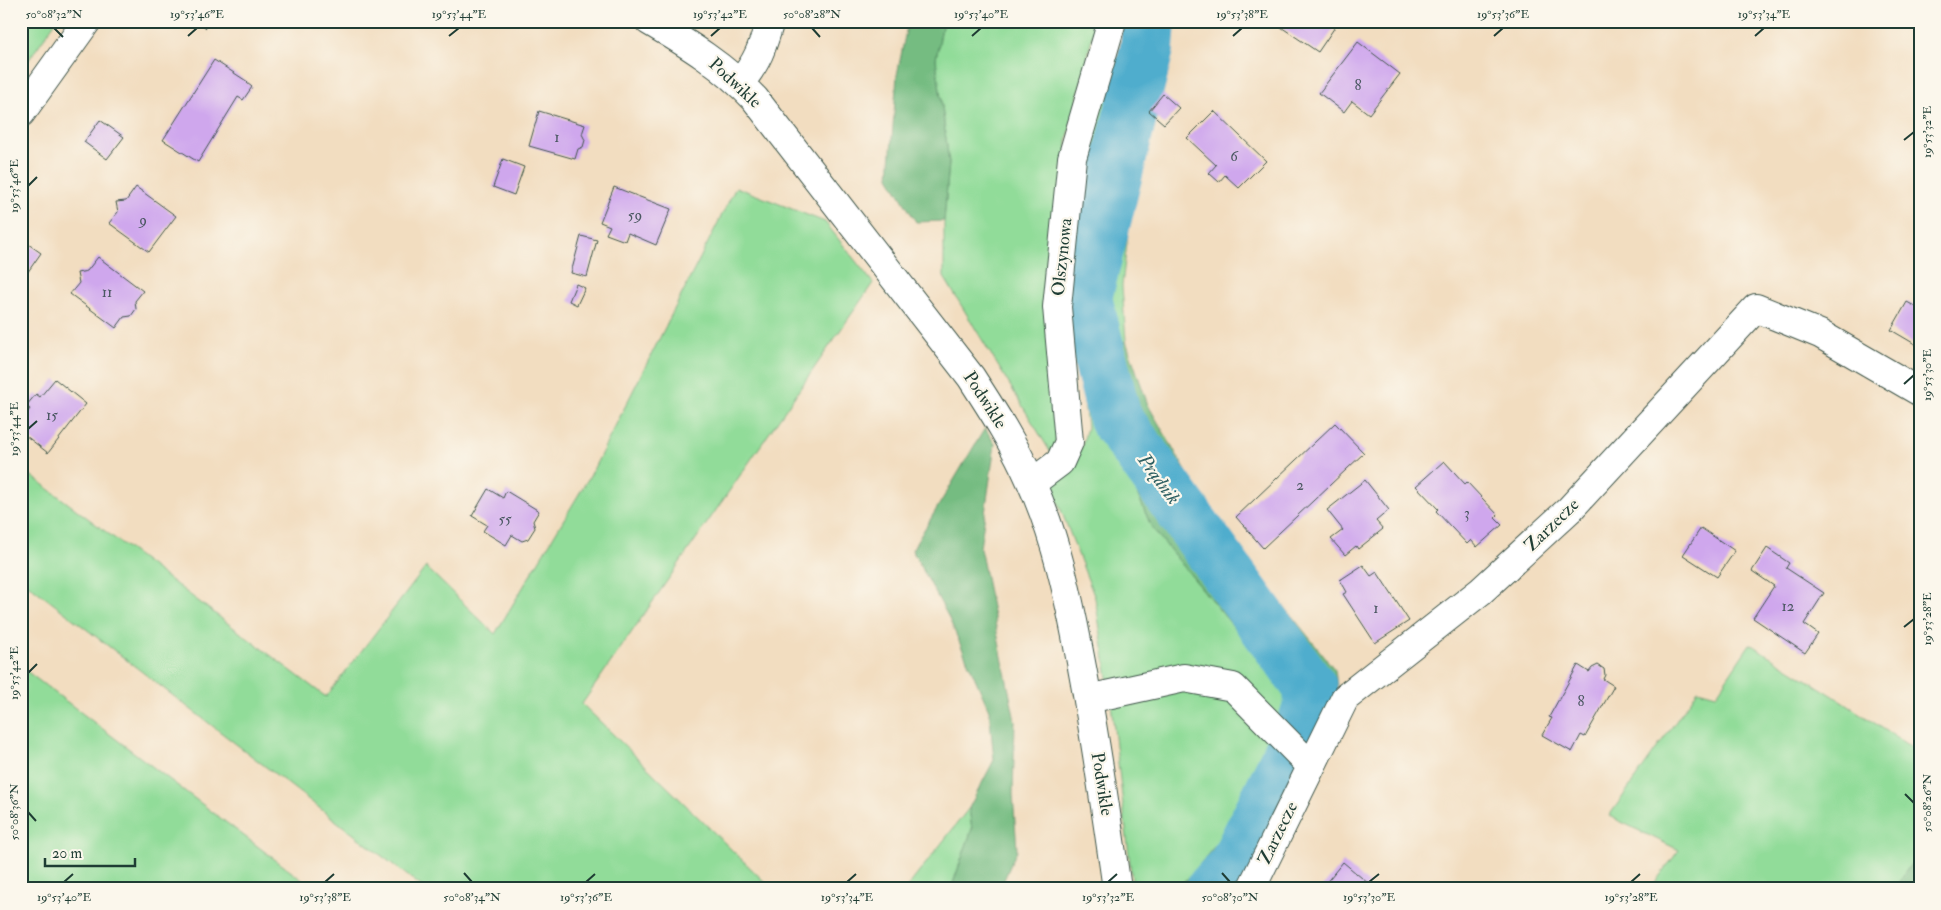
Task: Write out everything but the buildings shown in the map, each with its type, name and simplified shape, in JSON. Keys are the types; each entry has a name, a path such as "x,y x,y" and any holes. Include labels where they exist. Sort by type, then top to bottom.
{"street":[{"path":"21,114 87,21"},
{"name":"Podwikle","path":"649,21 698,50 740,83 760,105 971,377 1002,424 1032,483 1054,545 1068,597 1088,699 1118,889"},
{"path":"740,83 758,57 770,21"},
{"name":"Olszynowa","path":"1032,483 1060,462 1070,442 1057,307 1072,158 1112,21"},
{"name":"Zarzecze","path":"1251,889 1309,764 1345,698 1481,591 1570,510 1756,308 1820,334 1920,392"},
{"path":"1088,699 1184,678 1233,687 1309,764"}],"green space":[{"path":"21,21 56,21 21,71"},
{"path":"908,21 943,21 936,59 949,163 944,221 916,222 889,177 897,75"},
{"path":"943,21 1096,21 1067,141 1061,428 1051,453 944,277 944,221 949,163 936,59"},
{"path":"1137,38 1157,40 1140,128 1122,286 1126,341 1079,359 1075,294 1081,195 1106,68"},
{"path":"736,187 825,222 873,283 582,704 772,889 425,889 21,579 21,468 326,697 426,567 495,634 591,474"},
{"path":"1126,341 1148,405 1212,516 1335,670 1338,694 1245,889 1173,889 1188,879 1239,816 1289,694 1152,528 1079,358"},
{"path":"1079,359 1152,528 1289,694 1239,816 1188,879 1173,889 1133,889 1108,678 1095,598 1051,484 1082,446 1087,427"},
{"path":"985,428 995,444 980,548 1015,721 1013,794 1017,850 1000,889 951,889 972,829 969,808 994,760 989,710 948,616 912,550"},
{"path":"1750,644 1920,753 1920,851 1894,889 1650,889 1679,850 1609,816 1698,690 1716,695"},
{"path":"21,667 314,889 32,889 21,881"},
{"path":"969,808 972,829 951,889 906,889"},
{"path":"1920,851 1920,889 1894,889"}],"waterway":[{"name":"Prądnik","path":"1149,21 1147,48 1085,298 1115,418 1310,687 1311,707 1294,745 1235,865 1213,889"}]}
